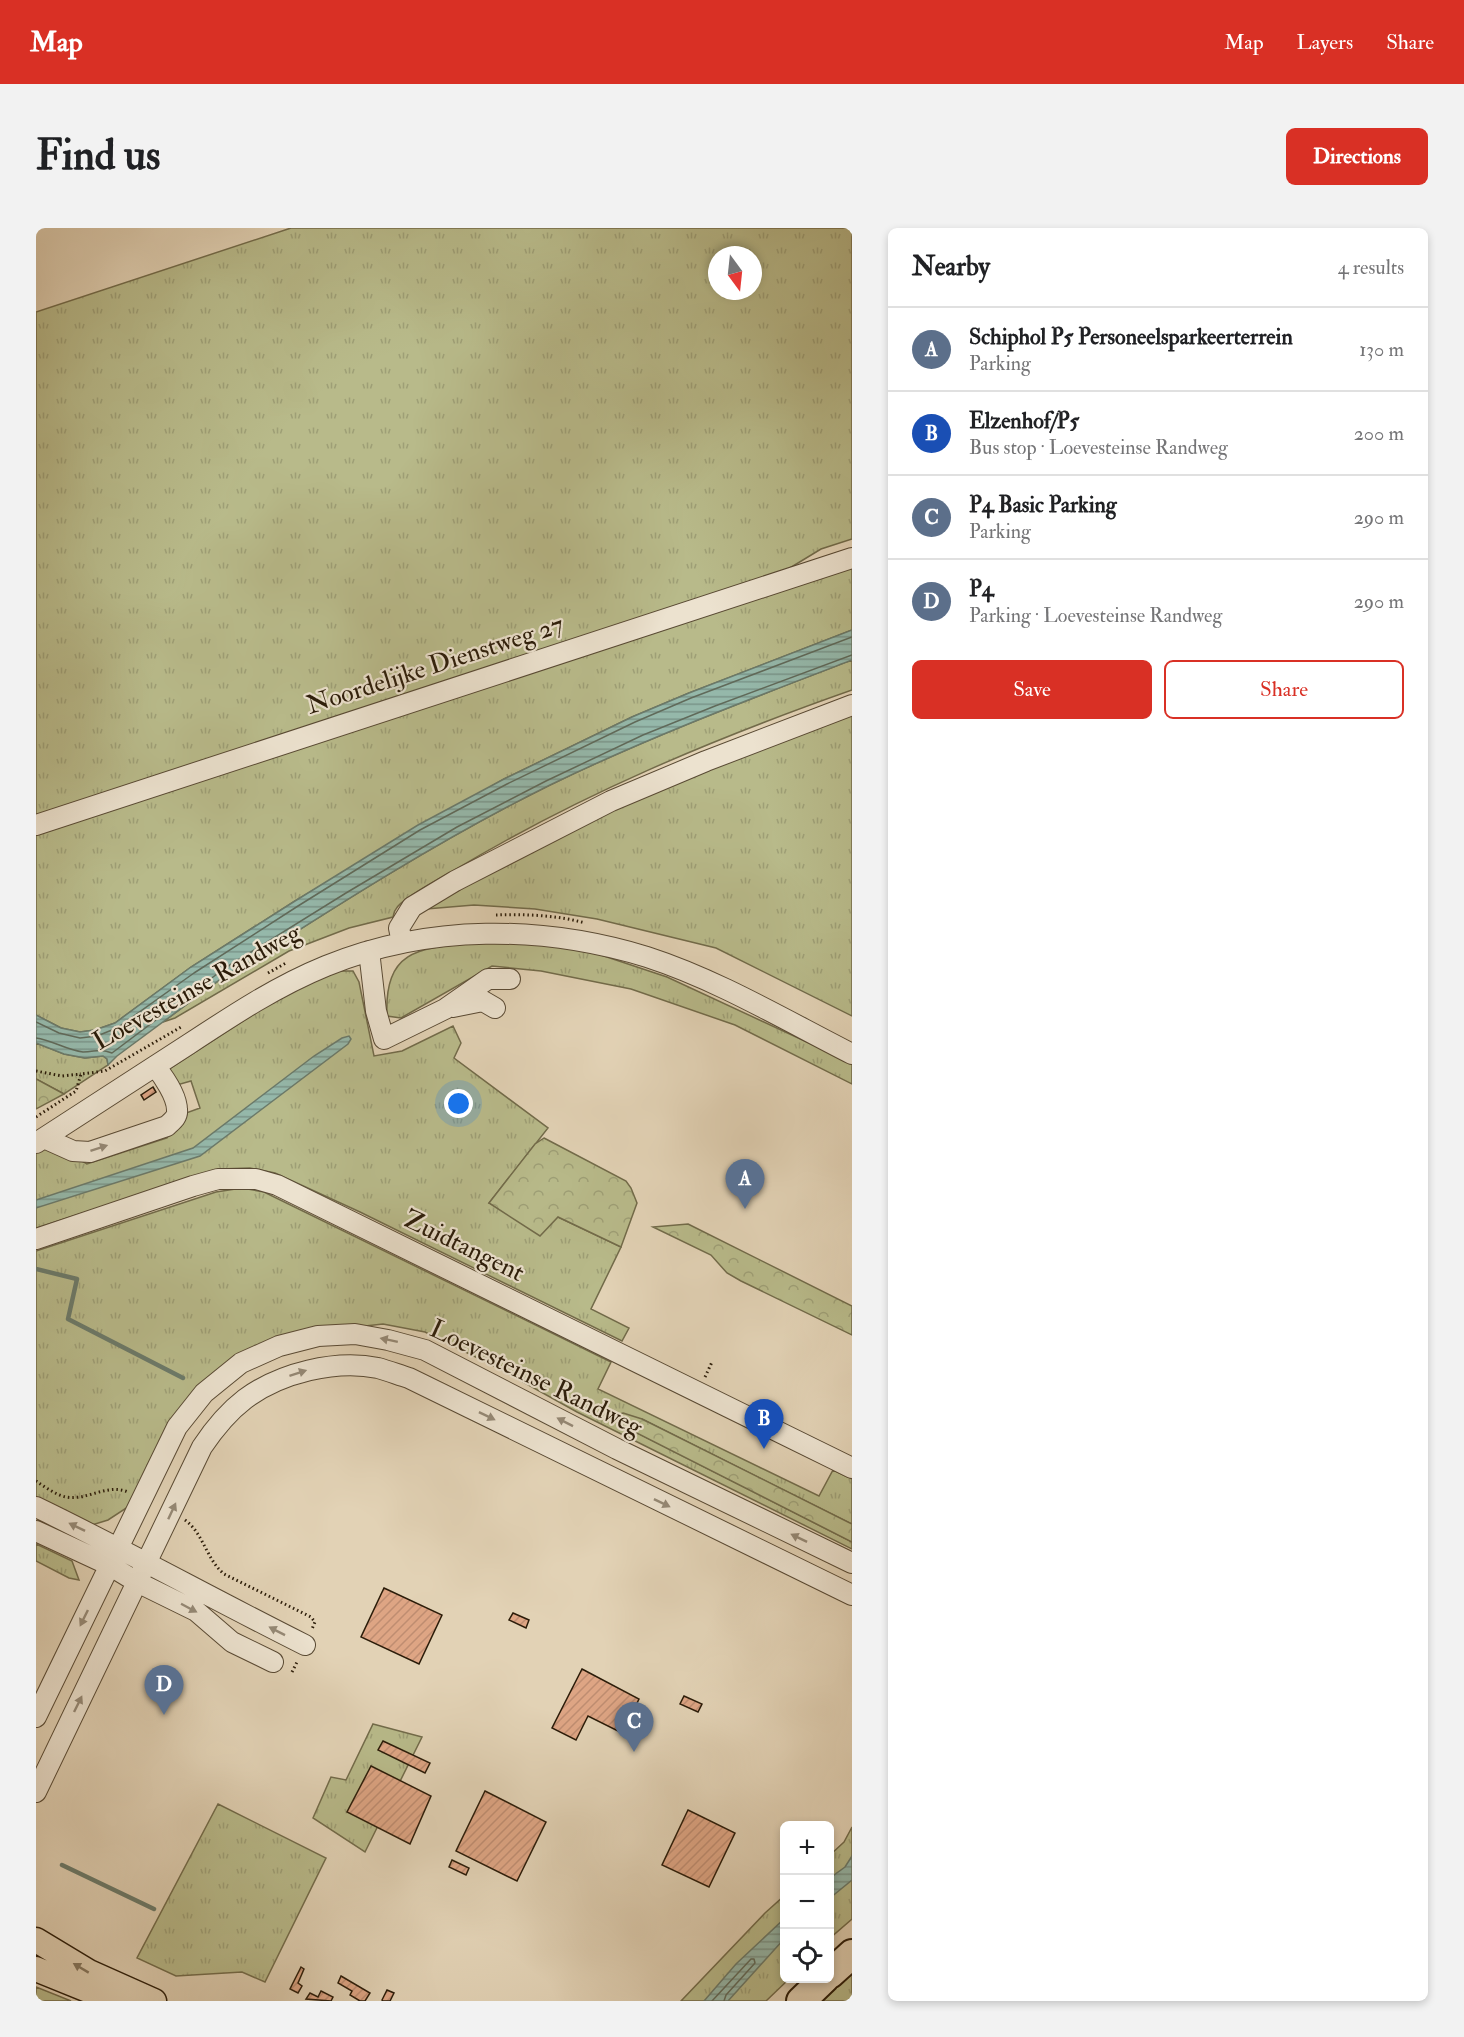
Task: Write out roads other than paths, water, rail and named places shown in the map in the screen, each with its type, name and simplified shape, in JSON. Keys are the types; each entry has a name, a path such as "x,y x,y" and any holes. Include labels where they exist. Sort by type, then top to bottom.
{"highway":[{"path":"834,1970 852,1954"},
{"path":"801,2001 820,1983"}],"main road":[{"path":"36,1940 89,1972 154,2001"},
{"path":"36,1969 115,2001"}],"street":[{"name":"Noordelijke Dienstweg 27","path":"36,825 852,558"},
{"path":"402,943 399,928 412,907 454,881 611,801 706,760 852,705"},
{"name":"Loevesteinse Randweg","path":"40,1140 251,1004 300,977 369,951 454,935 486,933 560,937 603,945 688,972 852,1054"},
{"path":"369,951 376,1011 384,1039 445,1009 488,979 510,979"},
{"path":"445,1009 483,1001 495,1008"},
{"path":"40,1140 73,1151 90,1152 167,1126 175,1118 177,1110 167,1083 155,1066"},
{"name":"Zuidtangent","path":"36,1239 218,1179 256,1179 277,1185 387,1238 852,1468"},
{"name":"Loevesteinse Randweg","path":"36,1717 177,1427 204,1392 241,1363 279,1346 309,1339 355,1334 425,1350 617,1449 852,1563"},
{"path":"36,1792 202,1447 213,1431 246,1399 277,1380 307,1370 340,1366 377,1368 409,1378 852,1596"},
{"path":"36,1508 119,1547 147,1564 305,1645"},
{"path":"36,1531 109,1565 137,1582 196,1611 232,1642 273,1662"}],"water":[{"path":"852,630 852,660 625,751 550,785 469,827 229,973 108,1065 107,1059 103,1056 85,1058 64,1054 36,1043 36,1015 61,1028 80,1032 115,1023 191,967 295,901 418,825 504,779 632,717"},
{"path":"349,1036 351,1039 348,1044 200,1156 36,1208 36,1200 193,1148 314,1056"},
{"path":"852,1856 852,1880 834,1895 834,1875 845,1867"},
{"path":"780,1923 780,1943 728,2001 704,2001 736,1964"}],"waterway":[{"path":"36,1269 77,1279 68,1319 183,1378"},
{"path":"62,1865 154,1909"}],"place":[{"name":"Schiphol P5 Personeelsparkeerterrein","path":"745,1209"},
{"name":"Elzenhof/P5","path":"764,1449"},
{"name":"P4","path":"164,1715"},
{"name":"P4 Basic Parking","path":"634,1752"}]}
